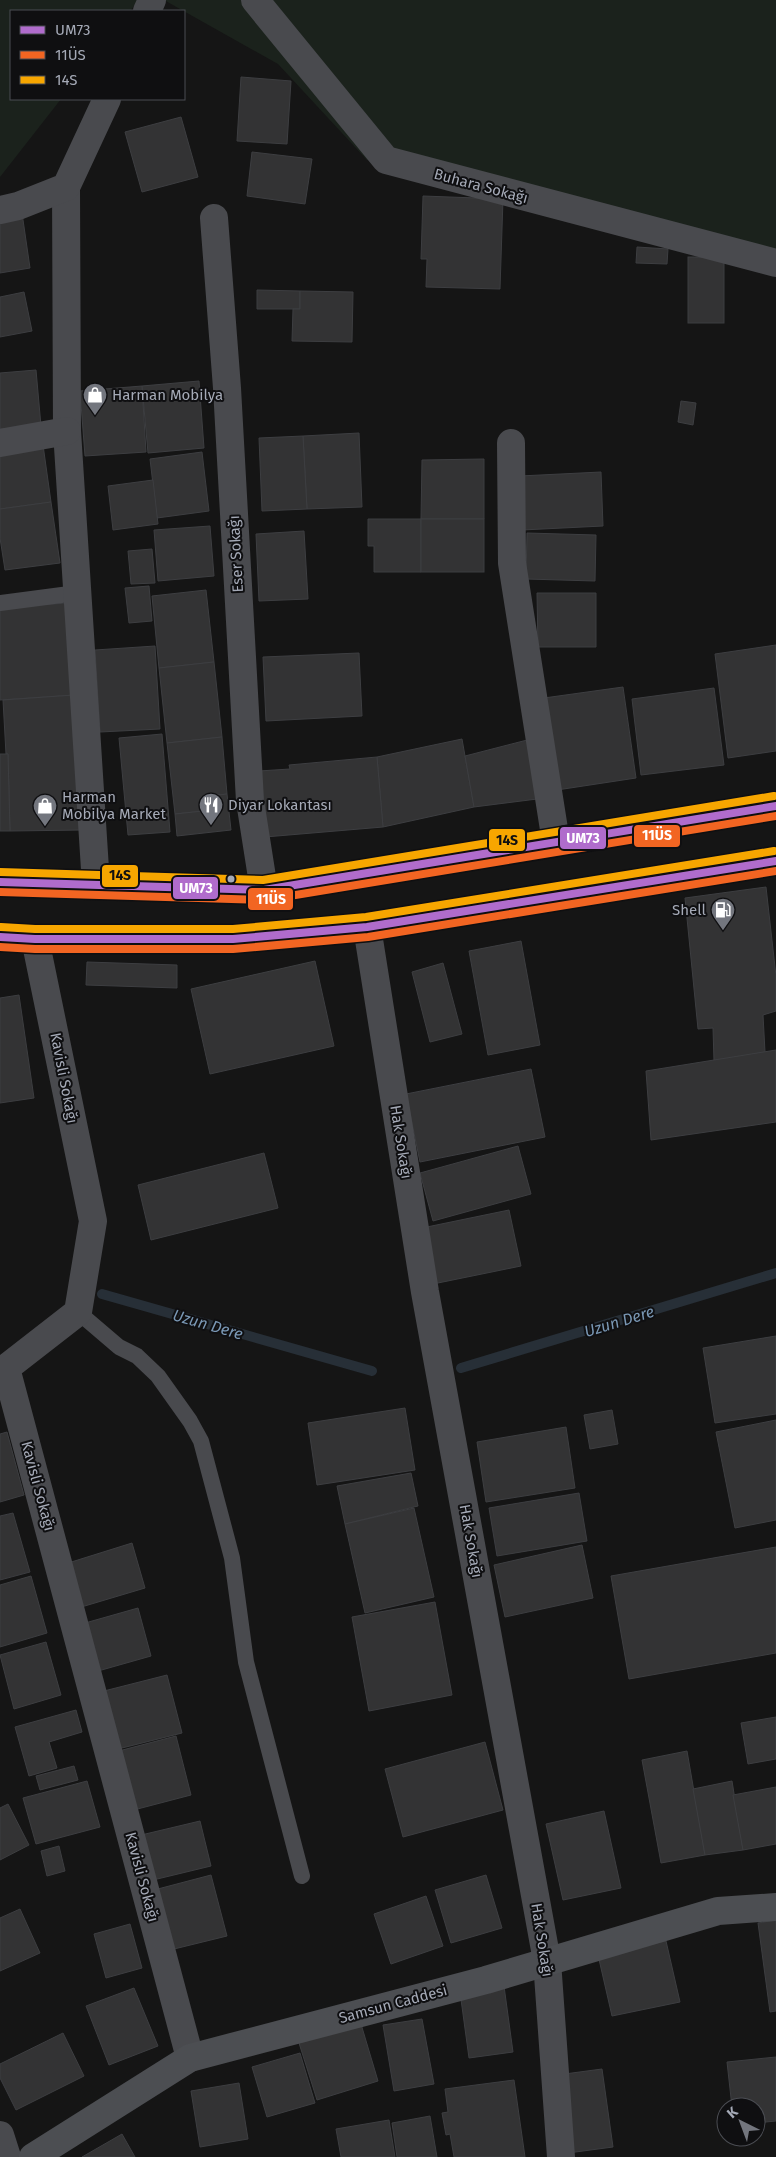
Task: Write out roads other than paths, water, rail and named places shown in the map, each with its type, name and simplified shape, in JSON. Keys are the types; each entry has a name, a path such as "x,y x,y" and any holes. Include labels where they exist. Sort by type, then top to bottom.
{"main road":[{"path":"0,882 264,890 776,806"},
{"path":"0,937 35,939 233,939 367,927 776,861"}],"street":[{"name":"Buhara Sokağı","path":"255,0 386,160 776,263"},
{"path":"96,885 67,431 66,187 107,100"},
{"path":"0,210 18,206 66,187"},
{"name":"Eser Sokağı","path":"214,218 227,388 250,801 264,890"},
{"path":"0,442 67,431"},
{"path":"511,443 512,563 556,842"},
{"name":"Hak Sokağı","path":"367,927 425,1292 548,1961 561,2157"},
{"name":"Kavisli Sokağı","path":"35,939 93,1221 78,1312 6,1368 190,2058"},
{"name":"Samsun Caddesi","path":"32,2157 190,2058 486,1980 718,1911 776,1907"},
{"path":"0,2135 7,2157"}],"lane":[{"path":"0,602 77,593"},
{"path":"78,1312 118,1346 137,1356 158,1376 190,1421 201,1441 232,1558 246,1662 302,1876"}],"waterway":[{"name":"Uzun Dere","path":"461,1368 776,1273"},
{"name":"Uzun Dere","path":"102,1294 372,1371"}],"place":[{"name":"Harman Mobilya","path":"95,416"},
{"name":"Diyar Lokantası","path":"211,826"},
{"name":"Harman Mobilya Market","path":"45,827"},
{"name":"Shell","path":"723,931"}]}
